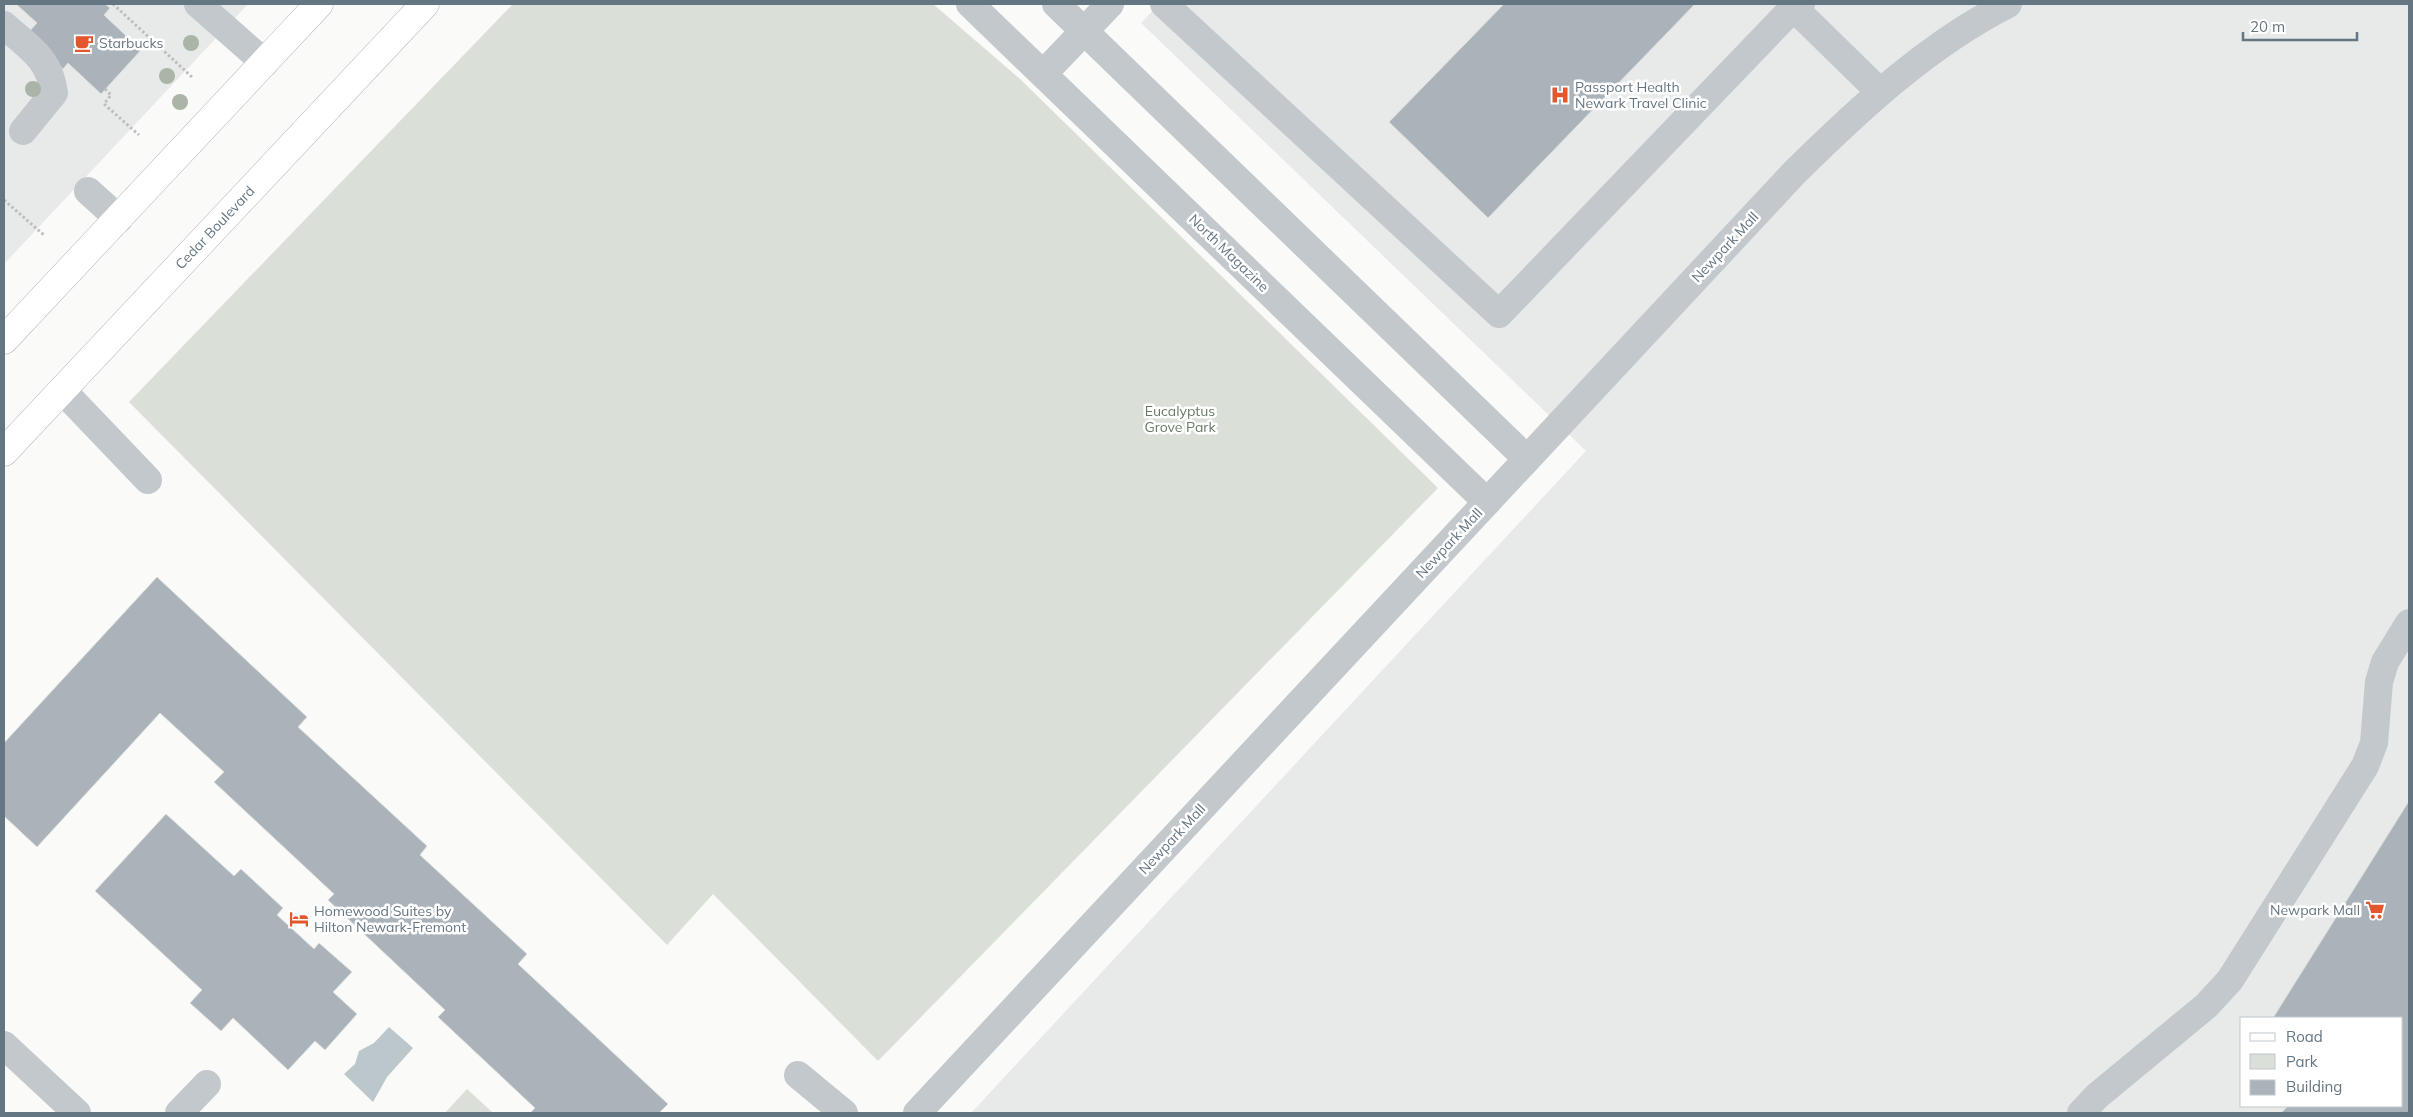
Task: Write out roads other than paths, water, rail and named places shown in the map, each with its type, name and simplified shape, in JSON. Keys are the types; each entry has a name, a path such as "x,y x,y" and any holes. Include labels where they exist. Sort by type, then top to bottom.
{"main road":[{"path":"4,340 319,4"},
{"name":"Cedar Boulevard","path":"4,452 425,4"}],"street":[{"path":"198,4 265,62"},
{"name":"North Magazine","path":"970,4 1487,502"},
{"path":"1056,4 1527,459"},
{"path":"1043,74 1110,4"},
{"path":"1164,4 1499,314 1795,5 1880,92"},
{"name":"Newpark Mall","path":"917,1113 1794,173 1909,66 1941,44 2008,4"},
{"path":"4,24 47,64 53,79 54,93 23,131"},
{"path":"88,191 119,219"},
{"path":"62,390 148,480"},
{"path":"2081,1113 2097,1096 2206,1006 2230,980 2365,766 2374,743 2379,682 2385,662 2409,623"},
{"path":"4,1045 77,1113"},
{"path":"798,1075 844,1113"},
{"path":"179,1113 207,1084"}],"place":[{"name":"Starbucks","path":"84,43"},
{"name":"Passport Health Newark Travel Clinic","path":"1560,95"},
{"name":"Newpark Mall","path":"2375,910"},
{"name":"Homewood Suites by Hilton Newark-Fremont","path":"299,919"}],"park label":[{"name":"Eucalyptus Grove Park","path":"1180,420"}]}
